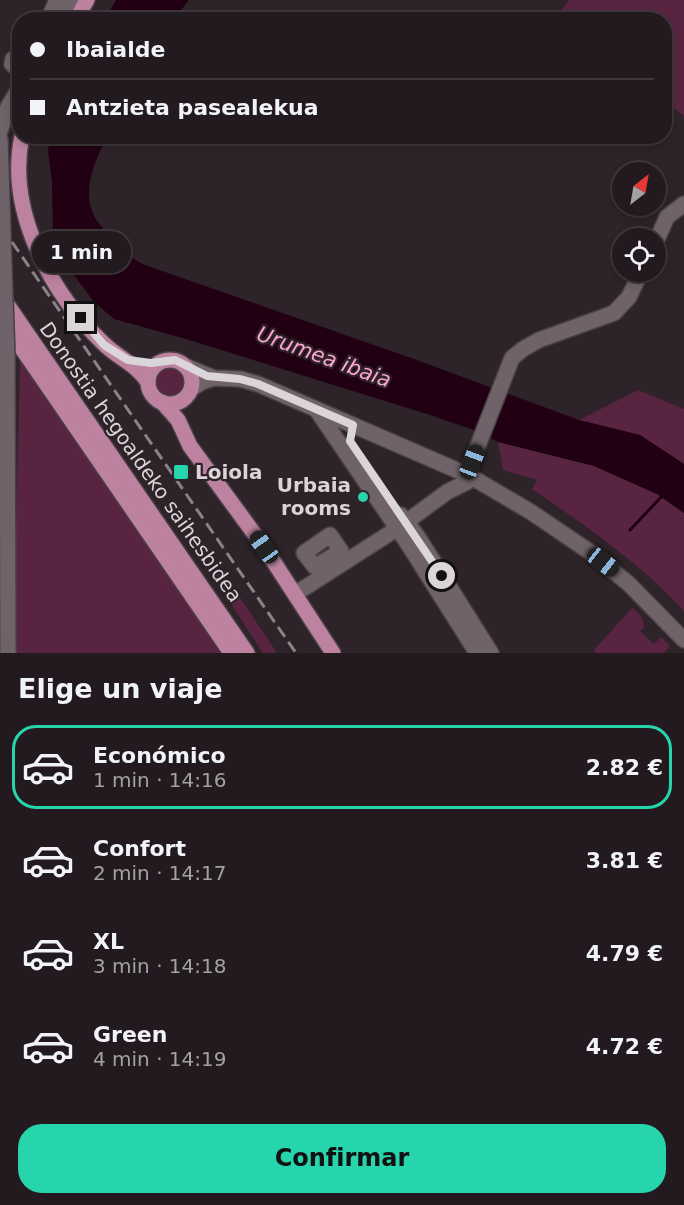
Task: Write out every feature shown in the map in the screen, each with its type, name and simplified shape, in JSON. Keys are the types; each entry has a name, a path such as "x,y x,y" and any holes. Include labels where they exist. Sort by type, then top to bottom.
{"main road":[{"path":"21,144 22,196 34,243 57,285 104,345 128,360 148,382 151,392 173,414 182,427 190,446 247,523 333,653"},
{"name":"Donostia hegoaldeko saihesbidea","path":"0,295 247,653"},
{"name":"Donostia hegoaldeko saihesbidea","path":"0,316 231,653"},
{"path":"128,360 158,363 175,360 185,366 191,374 182,427"},
{"path":"148,382 151,371 158,363"},
{"path":"162,402 178,403 189,393"}],"street":[{"path":"0,131 12,100"},
{"path":"0,139 7,356 4,621 8,653"},
{"path":"663,228 668,217 684,204"},
{"path":"295,594 402,525 447,492 467,482 513,358 539,340 614,313 629,297 636,282"},
{"path":"185,366 214,378 252,382 444,464 470,469 590,552 629,584 684,640"},
{"path":"189,393 202,382 214,378"},
{"path":"316,409 402,525 491,653"},
{"path":"353,425 350,441 477,653"},
{"path":"444,464 450,473 447,492"}],"shaded area":[{"path":"569,0 684,0 684,116 672,107 672,12 560,12"},
{"path":"20,361 222,653 0,653 0,646 13,649"},
{"path":"170,368 176,369 184,377 184,389 176,397 170,398 164,397 156,389 155,383 156,377 164,369"},
{"path":"638,390 684,409 684,464 640,435 579,420"},
{"path":"498,442 594,466 657,494 684,513 684,611 631,561 532,489 537,480 503,470"},
{"path":"213,557 277,653 263,653 205,564"},
{"path":"632,608 644,622 644,628 640,631 654,644 661,637 670,646 664,653 596,653 594,650"}],"water":[{"path":"116,0 189,0 180,12 109,12"},
{"name":"Urumea ibaia","path":"49,144 104,144 92,174 90,204 95,217 112,241 139,262 579,420 640,435 684,464 684,513 657,494 594,466 498,442 477,431 430,415 114,319 94,302 68,267 53,239 52,183"}],"waterway":[{"path":"630,530 664,494"}],"railway":[{"path":"12,242 296,653"}],"place":[{"name":"Loiola","path":"181,472"},
{"name":"Urbaia rooms","path":"363,497"}],"route":[{"path":"81,318 104,345 128,360 158,363 175,360 207,376 240,379 258,384 353,425 350,441 418,537 442,576"}]}
